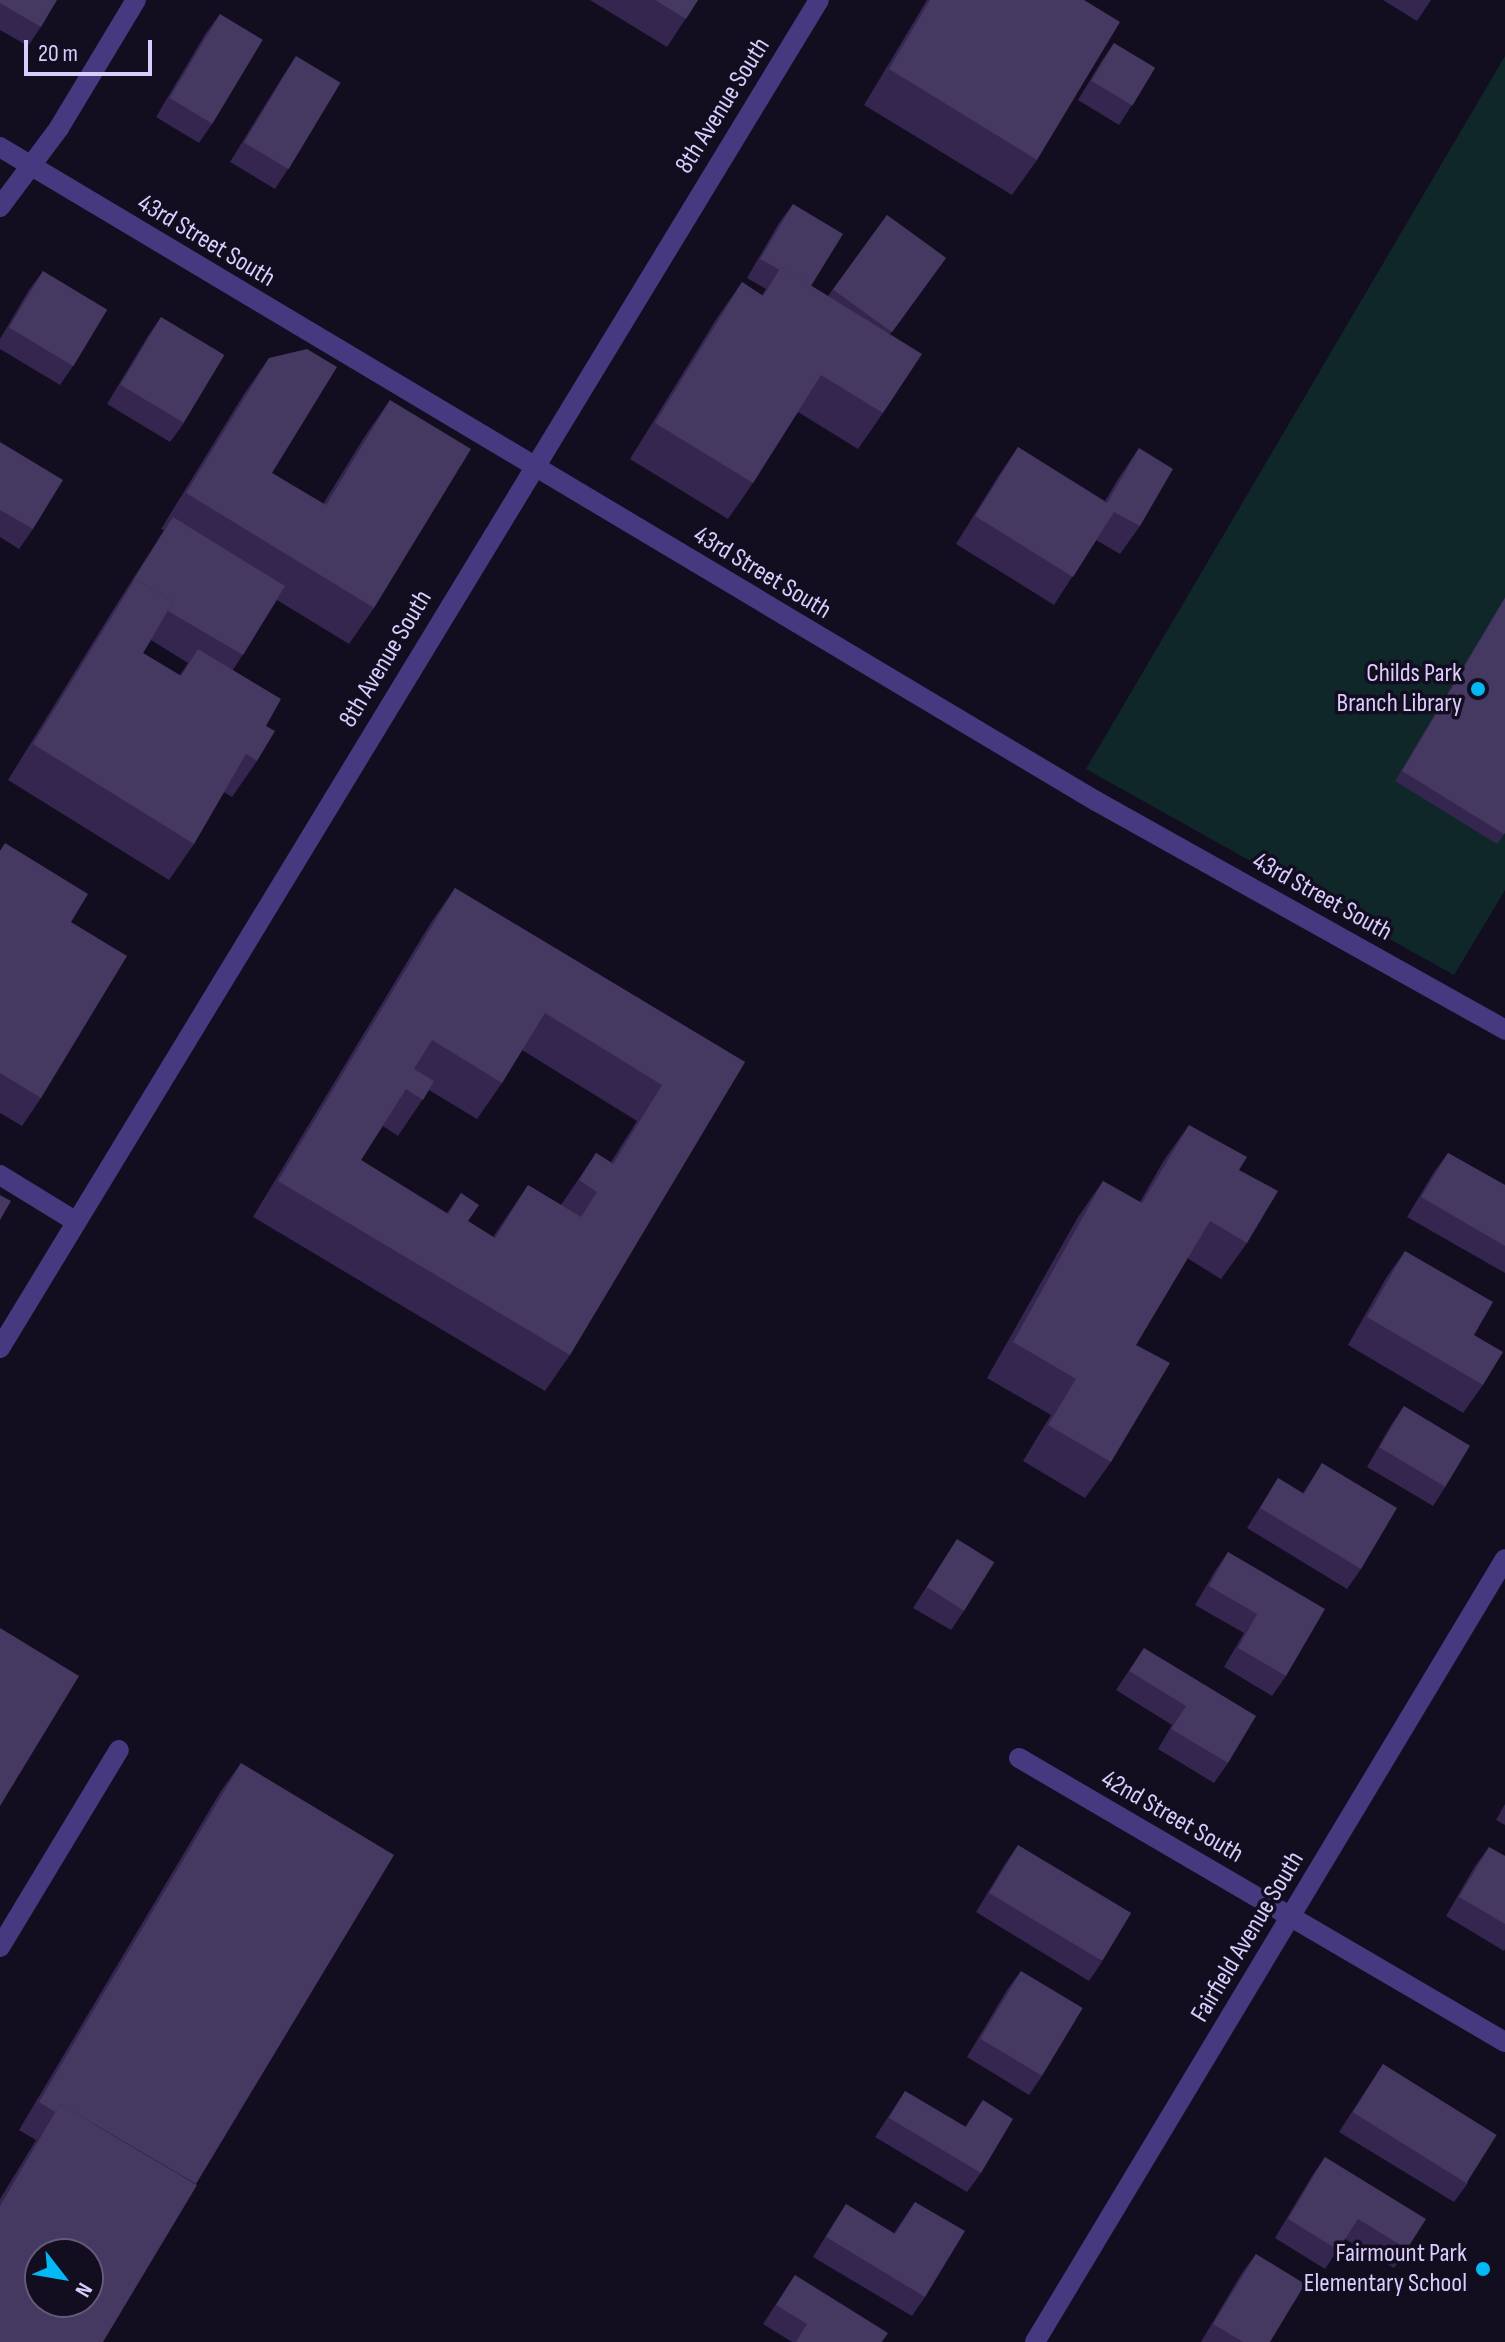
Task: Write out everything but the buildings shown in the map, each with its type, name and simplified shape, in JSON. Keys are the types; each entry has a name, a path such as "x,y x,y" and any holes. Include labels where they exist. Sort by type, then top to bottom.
{"street":[{"path":"0,207 27,163 59,128 136,0"},
{"name":"8th Avenue South","path":"0,1348 819,0"},
{"name":"43rd Street South","path":"0,147 533,468 1096,801 1505,1030"},
{"path":"0,1175 75,1221"},
{"name":"Fairfield Avenue South","path":"1035,2342 1505,1559"},
{"path":"0,1947 119,1750"},
{"name":"42nd Street South","path":"1019,1758 1505,2042"}],"green space":[{"path":"1505,56 1505,890 1454,975 1086,769"}],"place":[{"name":"Childs Park Branch Library","path":"1478,689"},
{"name":"Fairmount Park Elementary School","path":"1483,2269"}]}
